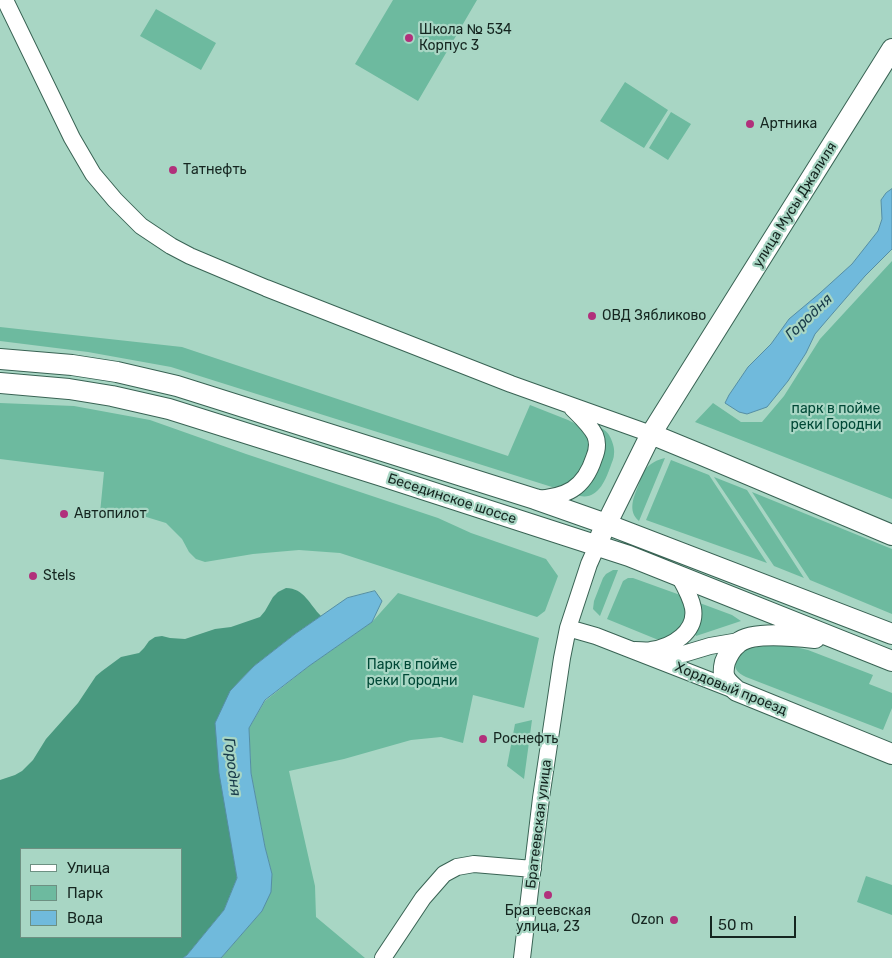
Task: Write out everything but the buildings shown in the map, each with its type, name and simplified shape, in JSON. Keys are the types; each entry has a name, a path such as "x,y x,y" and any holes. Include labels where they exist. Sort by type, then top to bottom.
{"main road":[{"name":"улица Мусы Джалиля","path":"597,546 651,434 892,49"},
{"name":"Бесединское шоссе","path":"0,359 108,370 176,386 535,499 606,524 892,634"},
{"name":"Бесединское шоссе","path":"0,383 78,390 169,409 629,556 892,661"},
{"path":"651,434 892,535"},
{"path":"738,691 726,681 723,671 728,652 739,641 753,637 792,635 844,642"},
{"name":"Хордовый проезд","path":"738,691 892,754"}],"street":[{"path":"5,0 72,138 93,174 141,226 171,246 213,267 406,343 651,434"},
{"path":"535,499 549,498 574,490 586,477 593,463 597,442 594,434 569,405"},
{"path":"872,526 886,528 892,526"},
{"name":"Братеевская улица","path":"522,958 550,732 568,628 589,564 597,546"},
{"path":"633,650 652,650 670,644 685,634 690,626 693,618 693,607 679,576"},
{"name":"Хордовый проезд","path":"568,628 596,636 738,691"},
{"path":"660,661 710,646 739,641"},
{"path":"383,958 423,898 444,874 457,867 474,864 533,870"}],"green space":[{"name":"Школа № 534 Корпус 3","path":"393,0 477,0 418,101 355,64"},
{"path":"156,9 216,43 201,70 140,36"},
{"path":"625,82 668,110 644,148 600,121"},
{"path":"671,112 691,124 668,160 649,148"},
{"name":"парк в пойме реки Городни","path":"892,261 892,499 695,422 713,403 741,422 762,422 784,396 820,339"},
{"path":"0,327 182,347 508,456 530,405 568,420 586,431 591,444 587,465 567,486 552,487 171,367 88,352 0,341"},
{"path":"0,403 74,406 150,420 438,518 471,533 546,559 558,576 545,611 537,617 340,553 299,550 253,554 205,562 196,559 189,552 182,539 166,523 143,516 100,513 104,472 0,459"},
{"path":"596,425 608,433 614,449 613,458 603,484 595,493 589,496 576,495"},
{"path":"665,458 639,521 635,517 632,508 641,477 649,465"},
{"path":"671,460 709,475 767,563 646,520"},
{"path":"714,477 747,490 804,578 774,566"},
{"path":"752,492 892,549 892,614 810,580"},
{"path":"613,570 618,570 600,616 593,609 594,601 603,578"},
{"path":"633,578 683,596 688,613 679,630 664,639 656,639 607,619 623,581"},
{"path":"286,588 298,591 321,616 254,666 230,691 230,834 237,878 224,910 183,958 0,958 0,780 22,771 33,760 46,739 78,703 96,676 121,657 139,653 155,637 185,639 260,617 273,597"},
{"name":"Парк в пойме реки Городни","path":"398,593 539,638 524,708 473,695 463,743 441,737 411,740 344,759 289,771 315,886 316,917 365,958 221,958 262,911 272,874 251,773 249,728 265,701 309,666 372,622"},
{"path":"697,602 732,615 741,621 696,636 694,632"},
{"path":"765,646 791,646 808,650 873,675 869,684 892,693 892,708 883,730 746,677 738,672 735,666 738,658 745,650"},
{"path":"532,720 524,779 507,766 515,724"},
{"path":"866,876 892,885 892,915 857,902"}],"water":[{"name":"Городня","path":"892,189 892,249 865,276 815,334 806,353 788,381 767,407 747,414 739,412 725,403 748,367 771,344 789,319 852,264 878,231 882,219 881,200"},
{"name":"Городня","path":"375,591 382,601 372,622 309,666 265,700 249,728 251,773 272,874 271,892 262,911 221,958 183,958 224,910 237,878 219,773 215,723 230,691 254,666 295,634 347,598"}],"place":[{"name":"Школа № 534 Корпус 3","path":"409,38"},
{"name":"Артника","path":"750,124"},
{"name":"Татнефть","path":"173,170"},
{"name":"ОВД Зябликово","path":"592,316"},
{"name":"Автопилот","path":"64,514"},
{"name":"Stels","path":"33,576"},
{"name":"Роснефть","path":"483,739"},
{"name":"Братеевская улица, 23","path":"548,895"},
{"name":"Ozon","path":"674,920"}]}
